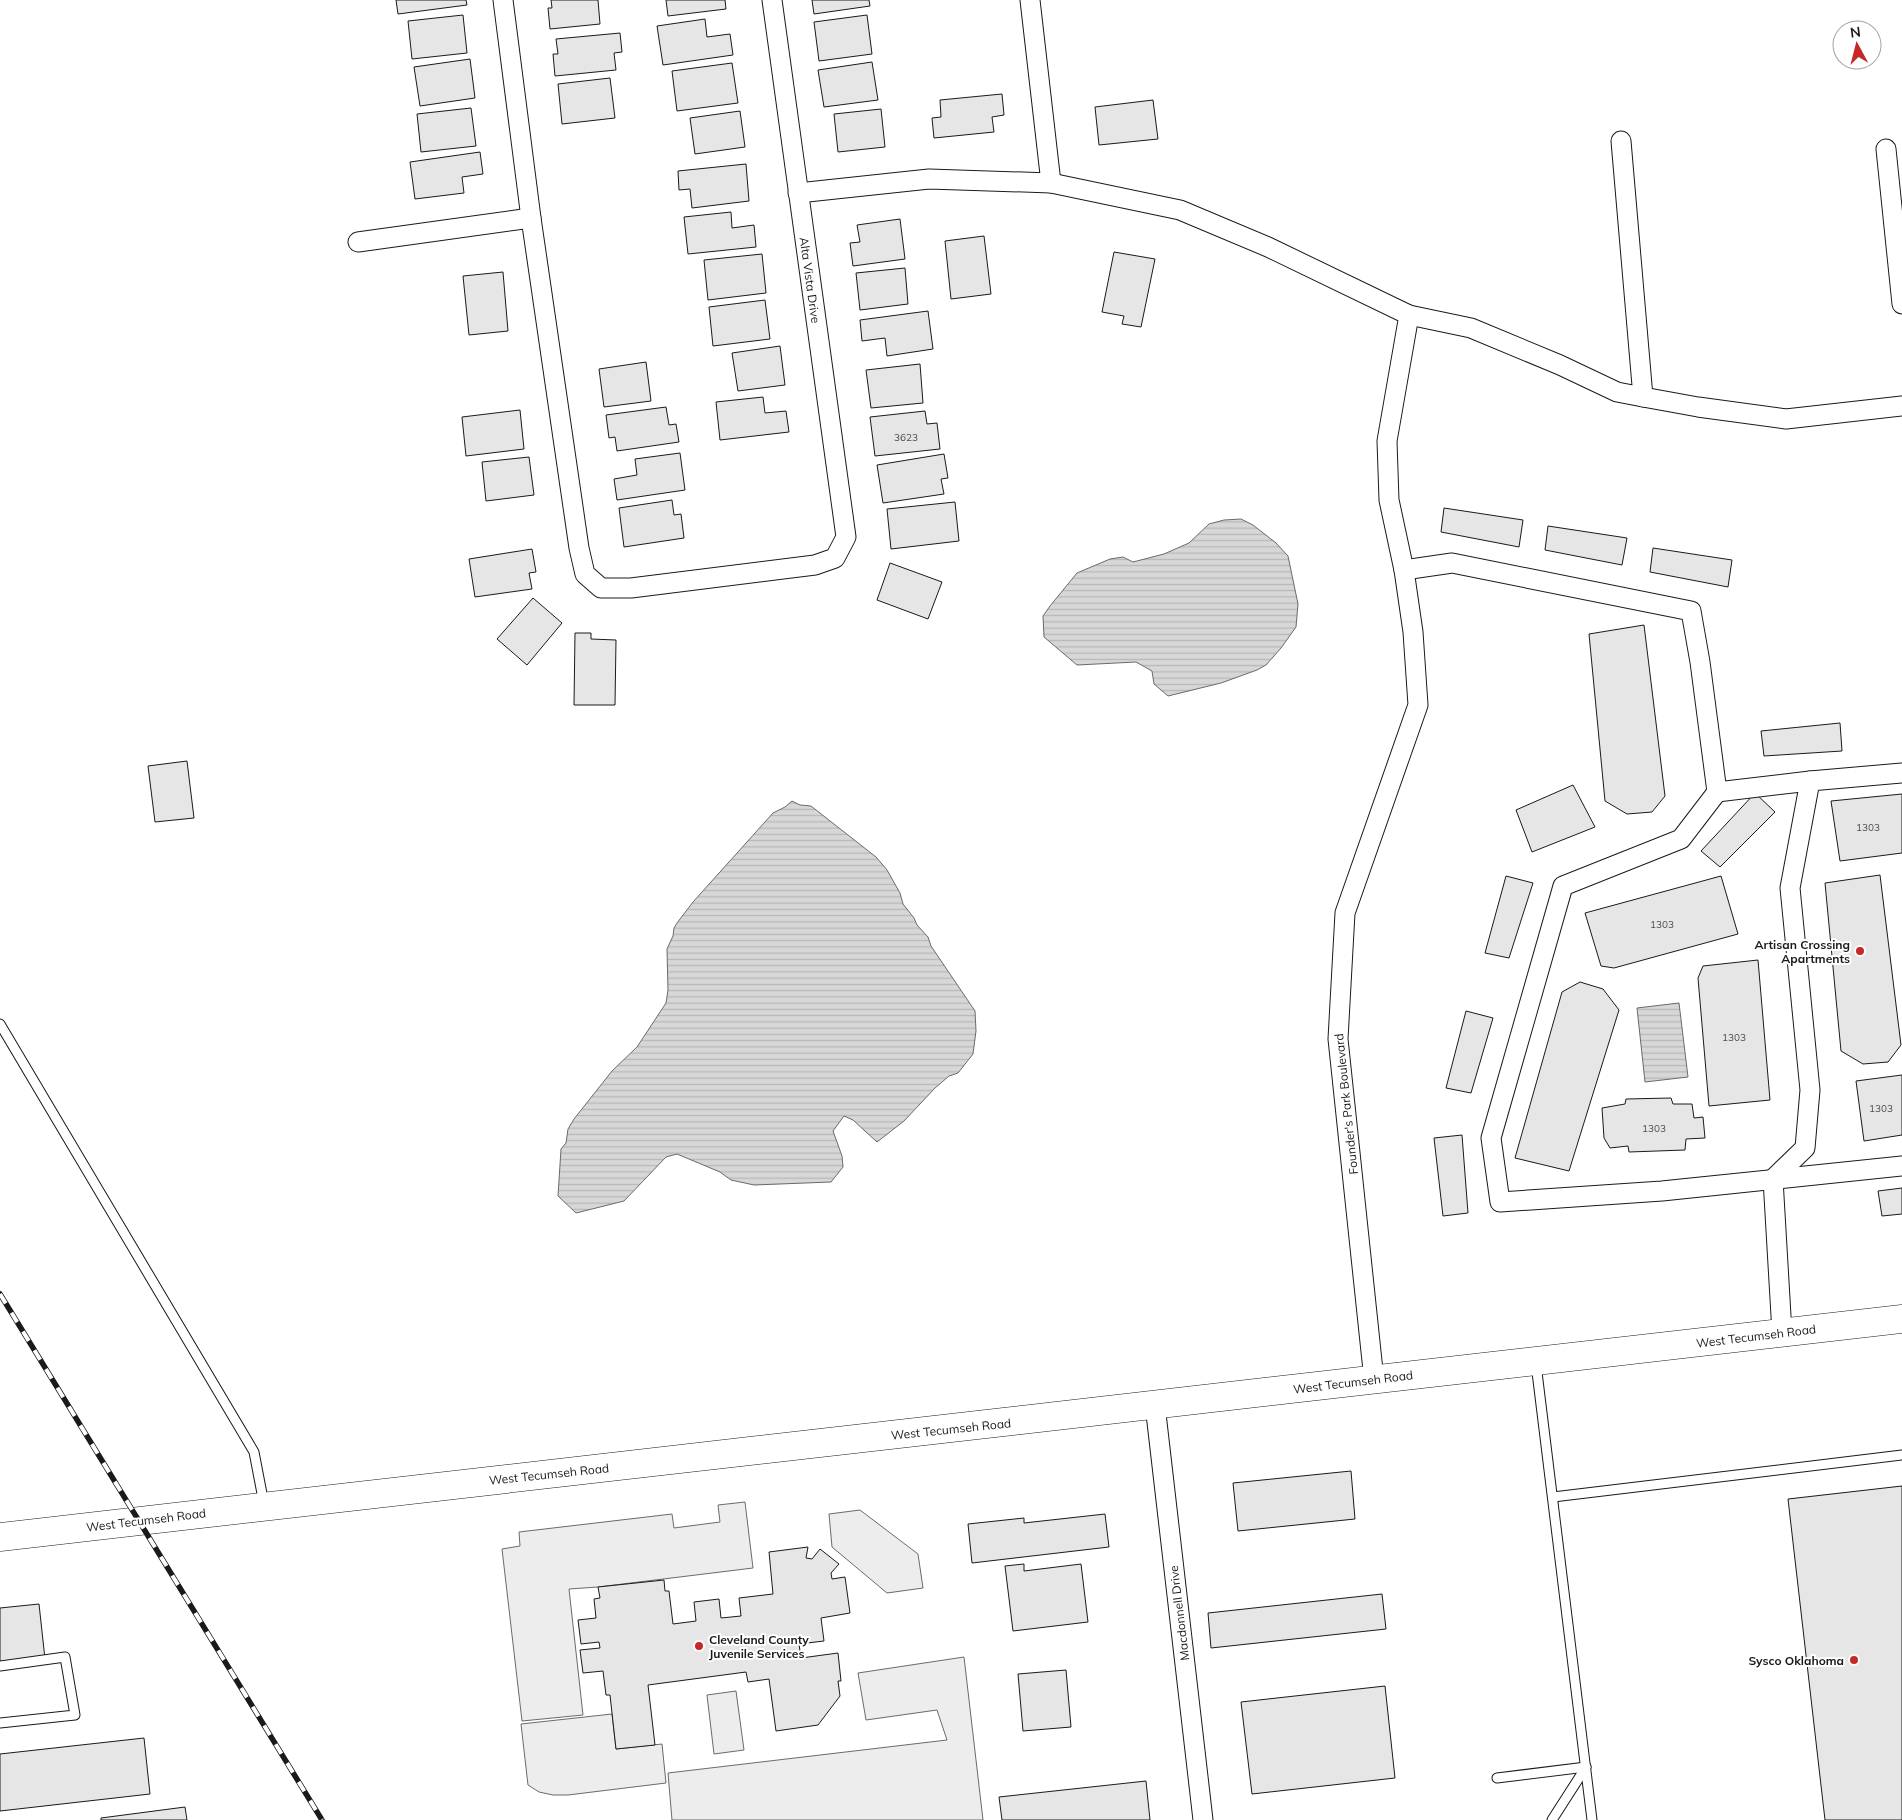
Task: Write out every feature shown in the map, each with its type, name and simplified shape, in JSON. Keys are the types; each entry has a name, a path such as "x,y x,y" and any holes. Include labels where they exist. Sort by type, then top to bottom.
{"main road":[{"name":"West Tecumseh Road","path":"0,1537 1902,1319"}],"street":[{"path":"358,242 531,218 504,0"},
{"name":"Alta Vista Drive","path":"531,218 584,574 602,588 631,588 815,565 834,558 846,538 772,0"},
{"path":"1030,0 1051,183"},
{"path":"1621,140 1643,397"},
{"path":"1886,149 1902,304"},
{"path":"798,193 929,179 1051,183 1180,210 1268,247 1409,314 1470,328 1617,392 1698,407 1786,419 1902,406"},
{"name":"Founder's Park Boulevard","path":"1374,1380 1338,1040 1345,913 1418,704 1413,632 1404,570 1389,500 1387,441 1409,314"},
{"path":"1404,570 1452,563 1691,612 1700,662 1717,792 1681,839 1563,886 1490,1138 1500,1202 1662,1191 1902,1166"},
{"path":"1717,792 1902,773"},
{"path":"1782,1333 1773,1179 1805,1148 1810,1090 1790,888 1810,781"},
{"name":"Macdonnell Drive","path":"1155,1405 1203,1820"}],"lane":[{"path":"0,1024 254,1452 265,1507"},
{"path":"1536,1361 1592,1820"},
{"path":"1552,1496 1902,1455"},
{"path":"0,1666 66,1657 74,1715 0,1723"},
{"path":"1497,1778 1586,1767"},
{"path":"1552,1820 1586,1767"}],"shaded area":[{"path":"1241,519 1253,525 1276,543 1288,556 1298,604 1296,627 1266,665 1221,683 1168,696 1154,684 1152,671 1136,662 1077,665 1044,637 1043,616 1077,573 1110,559 1123,557 1133,562 1164,554 1189,543 1209,524 1224,520"},
{"path":"792,801 800,805 811,806 876,857 887,870 900,893 903,904 917,925 928,937 931,946 975,1011 976,1031 973,1054 958,1073 949,1076 904,1121 877,1142 853,1120 844,1116 833,1131 842,1156 843,1167 831,1182 754,1185 731,1180 720,1172 677,1154 666,1157 624,1201 576,1213 558,1196 561,1149 566,1143 568,1129 612,1071 637,1047 666,1003 668,990 667,949 677,923 693,902 773,813"},
{"path":"1679,1003 1688,1077 1645,1082 1637,1008"},
{"path":"745,1502 753,1568 569,1589 583,1715 522,1721 502,1549 520,1546 519,1532 672,1514 674,1528 720,1522 718,1505"},
{"path":"860,1510 918,1554 923,1588 887,1593 832,1547 829,1514"},
{"path":"964,1657 983,1820 672,1820 668,1773 947,1740 937,1710 866,1720 858,1673"},
{"path":"736,1691 744,1750 714,1754 707,1695"},
{"path":"612,1714 616,1749 662,1744 666,1783 568,1795 553,1795 539,1792 528,1785 521,1724"}],"building":[{"path":"396,0 466,0 467,5 398,14"},
{"path":"551,0 598,0 600,24 550,29 548,8 552,8"},
{"path":"666,0 725,0 726,9 668,16"},
{"path":"812,0 869,0 870,6 814,14"},
{"path":"463,15 467,53 412,59 408,21"},
{"path":"867,15 872,54 819,61 814,22"},
{"path":"705,19 707,37 730,34 733,55 663,65 657,26"},
{"path":"620,33 622,52 614,53 616,70 555,76 553,54 558,54 556,39"},
{"path":"470,59 475,98 420,106 414,67"},
{"path":"872,62 878,100 824,107 818,70"},
{"path":"732,63 738,103 677,111 672,71"},
{"path":"610,78 615,118 562,124 558,84"},
{"path":"1002,94 1004,115 992,117 994,132 934,138 932,118 941,117 940,100"},
{"path":"1153,100 1158,139 1099,145 1095,107"},
{"path":"471,108 476,146 421,152 417,114"},
{"path":"881,109 885,147 838,152 834,114"},
{"path":"740,111 745,147 695,154 690,118"},
{"path":"480,152 483,174 462,177 464,193 415,199 410,162"},
{"path":"746,164 749,201 692,208 690,189 679,190 678,171"},
{"path":"731,212 732,228 754,225 756,247 688,254 684,217"},
{"path":"900,219 905,259 853,266 850,243 860,242 857,225"},
{"path":"984,236 991,294 951,299 945,241"},
{"path":"1114,252 1155,259 1141,327 1122,324 1124,316 1102,312"},
{"path":"762,254 766,293 708,300 704,260"},
{"path":"905,268 908,304 860,310 856,273"},
{"path":"503,272 508,331 469,335 463,276"},
{"path":"765,300 770,339 713,346 709,307"},
{"path":"928,311 933,349 887,356 885,338 862,341 860,320"},
{"path":"780,346 785,385 738,391 732,353"},
{"path":"646,362 651,401 604,407 599,369"},
{"path":"920,364 923,403 871,408 866,370"},
{"path":"763,397 765,413 786,411 789,432 720,440 716,402"},
{"path":"666,407 669,425 676,424 679,442 617,451 615,437 609,438 606,415"},
{"path":"520,410 524,449 466,456 462,417"},
{"path":"925,411 927,424 937,423 940,449 875,456 870,417"},
{"path":"680,453 685,490 617,500 614,479 637,475 635,459"},
{"path":"944,454 948,478 941,479 944,494 883,503 877,465"},
{"path":"529,457 534,495 486,501 482,462"},
{"path":"672,500 674,515 681,514 684,538 624,547 619,508"},
{"path":"955,502 959,541 891,549 887,509"},
{"path":"1444,508 1523,520 1519,547 1441,532"},
{"path":"1548,526 1627,538 1622,565 1545,550"},
{"path":"1653,548 1732,560 1728,587 1650,572"},
{"path":"532,549 536,572 529,573 532,589 475,597 469,559"},
{"path":"890,563 942,582 928,619 877,600"},
{"path":"533,598 562,623 527,665 497,639"},
{"path":"1644,625 1665,796 1652,812 1627,814 1605,801 1589,634"},
{"path":"575,633 591,633 591,639 616,640 615,705 574,705"},
{"path":"1840,723 1842,751 1764,756 1761,731"},
{"path":"187,761 194,818 155,822 148,766"},
{"path":"1573,785 1595,827 1532,852 1516,810"},
{"path":"1755,793 1775,812 1720,867 1701,851"},
{"path":"1902,794 1902,853 1840,861 1831,801"},
{"name":"Artisan Crossing Apartments","path":"1880,875 1901,1045 1888,1062 1863,1064 1841,1051 1825,883"},
{"path":"1506,876 1533,883 1509,958 1485,953"},
{"path":"1721,876 1738,934 1614,968 1601,966 1585,913"},
{"path":"1758,960 1770,1100 1709,1106 1698,978 1703,966"},
{"path":"1580,982 1603,989 1619,1010 1569,1171 1515,1158 1562,992"},
{"path":"1466,1011 1493,1018 1471,1093 1446,1088"},
{"path":"1902,1075 1902,1135 1864,1141 1856,1081"},
{"path":"1671,1098 1673,1104 1692,1104 1694,1118 1703,1117 1705,1138 1686,1139 1685,1150 1629,1152 1628,1146 1610,1148 1604,1138 1602,1108 1625,1104 1626,1099"},
{"path":"1462,1135 1468,1213 1443,1216 1434,1138"},
{"path":"1902,1188 1902,1214 1882,1216 1878,1191"},
{"path":"1351,1471 1355,1519 1238,1531 1233,1483"},
{"name":"Sysco Oklahoma","path":"1902,1486 1902,1820 1825,1820 1788,1499"},
{"path":"1105,1514 1109,1547 972,1563 968,1524 1024,1518 1024,1523"},
{"name":"Cleveland County Juvenile Services","path":"808,1547 806,1558 812,1559 820,1549 839,1564 831,1573 832,1579 845,1577 850,1613 821,1618 824,1641 799,1644 801,1658 838,1653 841,1681 838,1681 840,1696 818,1725 776,1731 769,1679 748,1682 746,1672 648,1685 655,1745 616,1749 610,1695 606,1695 603,1671 583,1673 580,1650 600,1648 599,1642 581,1644 578,1620 596,1618 594,1599 600,1598 598,1587 664,1580 665,1591 669,1591 673,1624 696,1621 694,1602 719,1599 721,1618 741,1616 739,1598 773,1594 769,1552"},
{"path":"1024,1564 1024,1571 1081,1564 1088,1622 1013,1631 1005,1566"},
{"path":"1382,1594 1386,1629 1211,1648 1208,1613"},
{"path":"39,1604 45,1659 0,1664 0,1608"},
{"path":"1066,1670 1071,1727 1023,1731 1018,1674"},
{"path":"1385,1686 1395,1778 1252,1794 1241,1702"},
{"path":"144,1738 150,1794 0,1811 0,1754"},
{"path":"1146,1781 1150,1820 1002,1820 999,1797"},
{"path":"185,1807 187,1820 101,1820 101,1818"}],"railway":[{"path":"0,1294 322,1820"}],"place":[{"name":"Artisan Crossing Apartments","path":"1860,951"},
{"name":"Cleveland County Juvenile Services","path":"699,1646"},
{"name":"Sysco Oklahoma","path":"1854,1660"}]}
